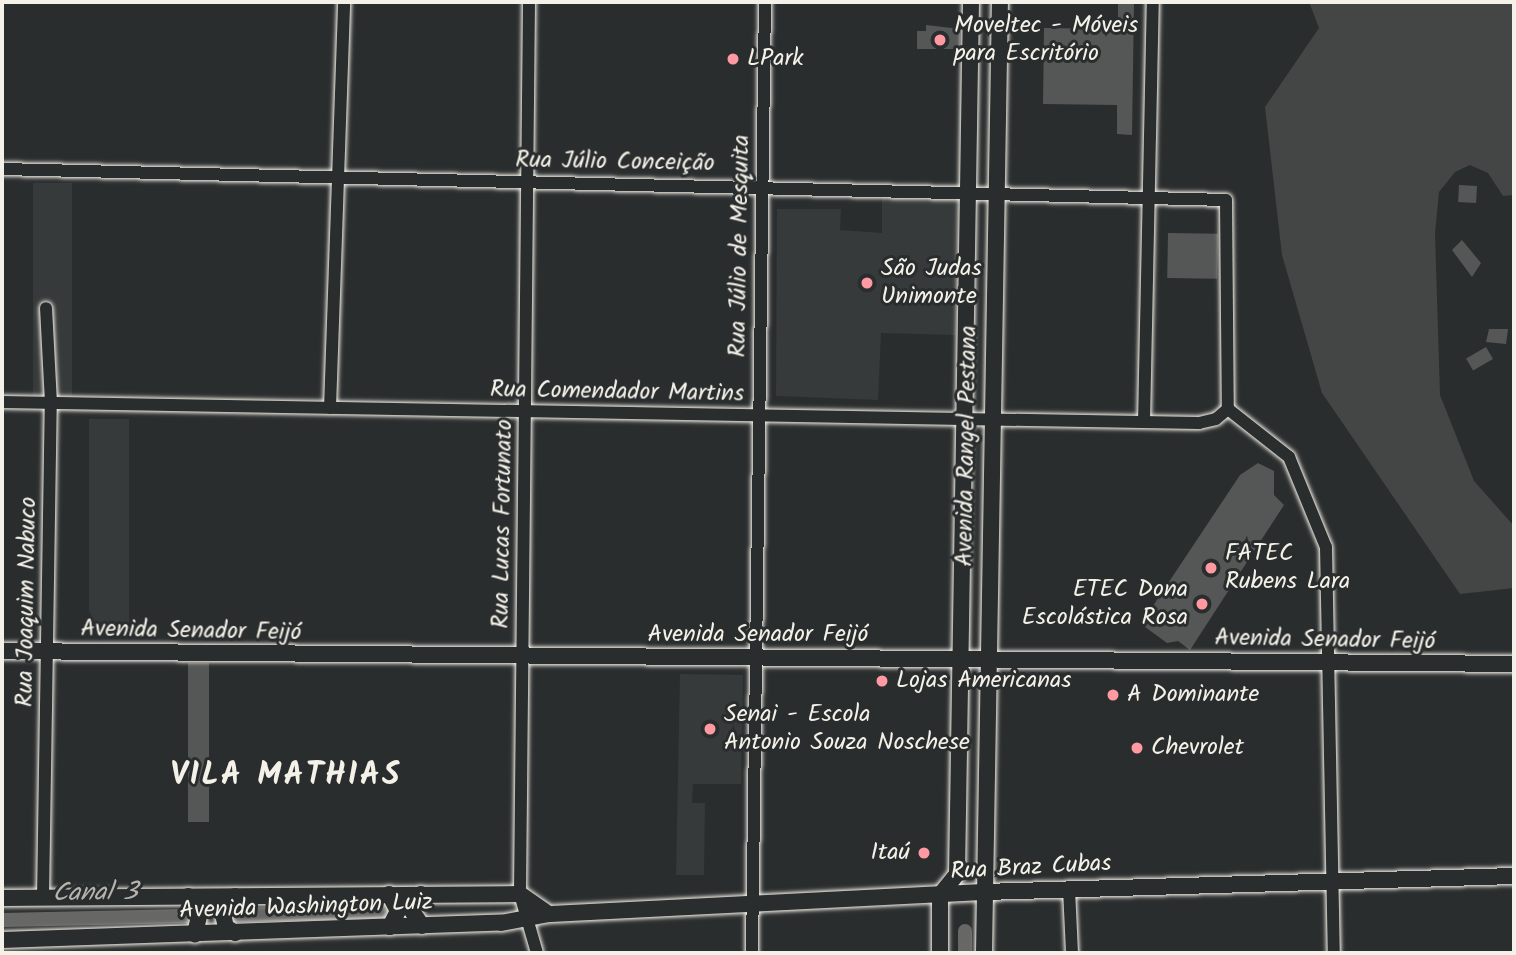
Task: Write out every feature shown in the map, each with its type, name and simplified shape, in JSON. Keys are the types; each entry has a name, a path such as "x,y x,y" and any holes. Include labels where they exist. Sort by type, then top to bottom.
{"main road":[{"name":"Avenida Rangel Pestana","path":"940,895 957,874 961,419 971,2"},
{"name":"Avenida Rangel Pestana","path":"984,953 990,419 1000,2"},
{"name":"Avenida Senador Feijó","path":"2,652 1514,664"},
{"name":"Rua Braz Cubas","path":"528,919 549,914 753,907 984,892 1332,879 1514,876"},
{"path":"389,894 398,911 390,927"},
{"path":"421,894 412,911 422,926"},
{"name":"Avenida Washington Luiz","path":"2,898 520,894"},
{"path":"520,894 549,914"},
{"path":"940,895 940,953"},
{"path":"188,896 200,912 195,934"},
{"path":"235,896 222,909 226,926 235,933"},
{"name":"Avenida Washington Luiz","path":"2,940 43,946 195,934 422,926 528,919"}],"street":[{"path":"330,408 344,2"},
{"name":"Rua Lucas Fortunato","path":"529,2 520,894 537,953"},
{"name":"Rua Júlio de Mesquita","path":"752,953 757,658 757,415 765,2"},
{"path":"1144,422 1153,2"},
{"name":"Rua Júlio Conceição","path":"2,169 996,191 1226,200 1228,409"},
{"name":"Rua Joaquim Nabuco","path":"43,898 51,403 46,307"},
{"name":"Rua Comendador Martins","path":"2,402 1144,422 1205,422 1228,409"},
{"path":"1228,409 1289,457 1305,485 1326,547 1334,953"},
{"path":"1069,889 1072,953"}],"shaded area":[{"path":"1309,2 1514,2 1514,195 1503,196 1488,173 1470,165 1455,172 1439,192 1435,233 1440,395 1474,481 1514,526 1514,588 1460,594 1322,393 1282,255 1265,107 1319,28"},
{"path":"33,183 72,183 72,396 33,396"},
{"name":"São Judas Unimonte","path":"882,197 958,201 956,335 881,333 878,400 776,396 777,209 841,209 840,230 882,233"},
{"path":"89,419 129,419 129,632 89,632"},
{"name":"Senai - Escola Antonio Souza Noschese","path":"680,674 743,675 741,784 693,784 692,803 705,803 704,875 676,875"}],"building":[{"path":"1118,2 1134,2 1132,135 1117,134 1117,105 1043,104 1044,28 1118,29"},
{"name":"Moveltec - Móveis para Escritório","path":"926,25 960,29 960,49 917,49 917,31 926,31"},
{"path":"1459,185 1477,186 1476,203 1458,202"},
{"path":"1168,233 1218,234 1217,279 1167,278"},
{"path":"1462,240 1481,263 1472,277 1452,250"},
{"path":"1489,329 1508,329 1506,344 1486,342"},
{"path":"1486,347 1493,359 1473,371 1466,358"},
{"name":"FATEC Rubens Lara","path":"1258,463 1274,471 1274,495 1284,505 1190,650 1178,641 1167,643 1141,624 1240,475"},
{"path":"188,663 209,663 209,822 188,822"}],"waterway":[{"name":"Canal 3","path":"235,915 387,911"},
{"name":"Canal 3","path":"2,920 189,916"},
{"path":"965,931 965,953"}],"place":[{"name":"Moveltec - Móveis para Escritório","path":"940,40"},
{"name":"LPark","path":"733,59"},
{"name":"São Judas Unimonte","path":"867,283"},
{"name":"FATEC Rubens Lara","path":"1211,568"},
{"name":"ETEC Dona Escolástica Rosa","path":"1202,604"},
{"name":"Lojas Americanas","path":"882,681"},
{"name":"A Dominante","path":"1113,695"},
{"name":"Senai - Escola Antonio Souza Noschese","path":"710,729"},
{"name":"Chevrolet","path":"1137,748"},
{"name":"Itaú","path":"924,853"}],"district":[{"name":"VILA MATHIAS","path":"286,776"}]}
